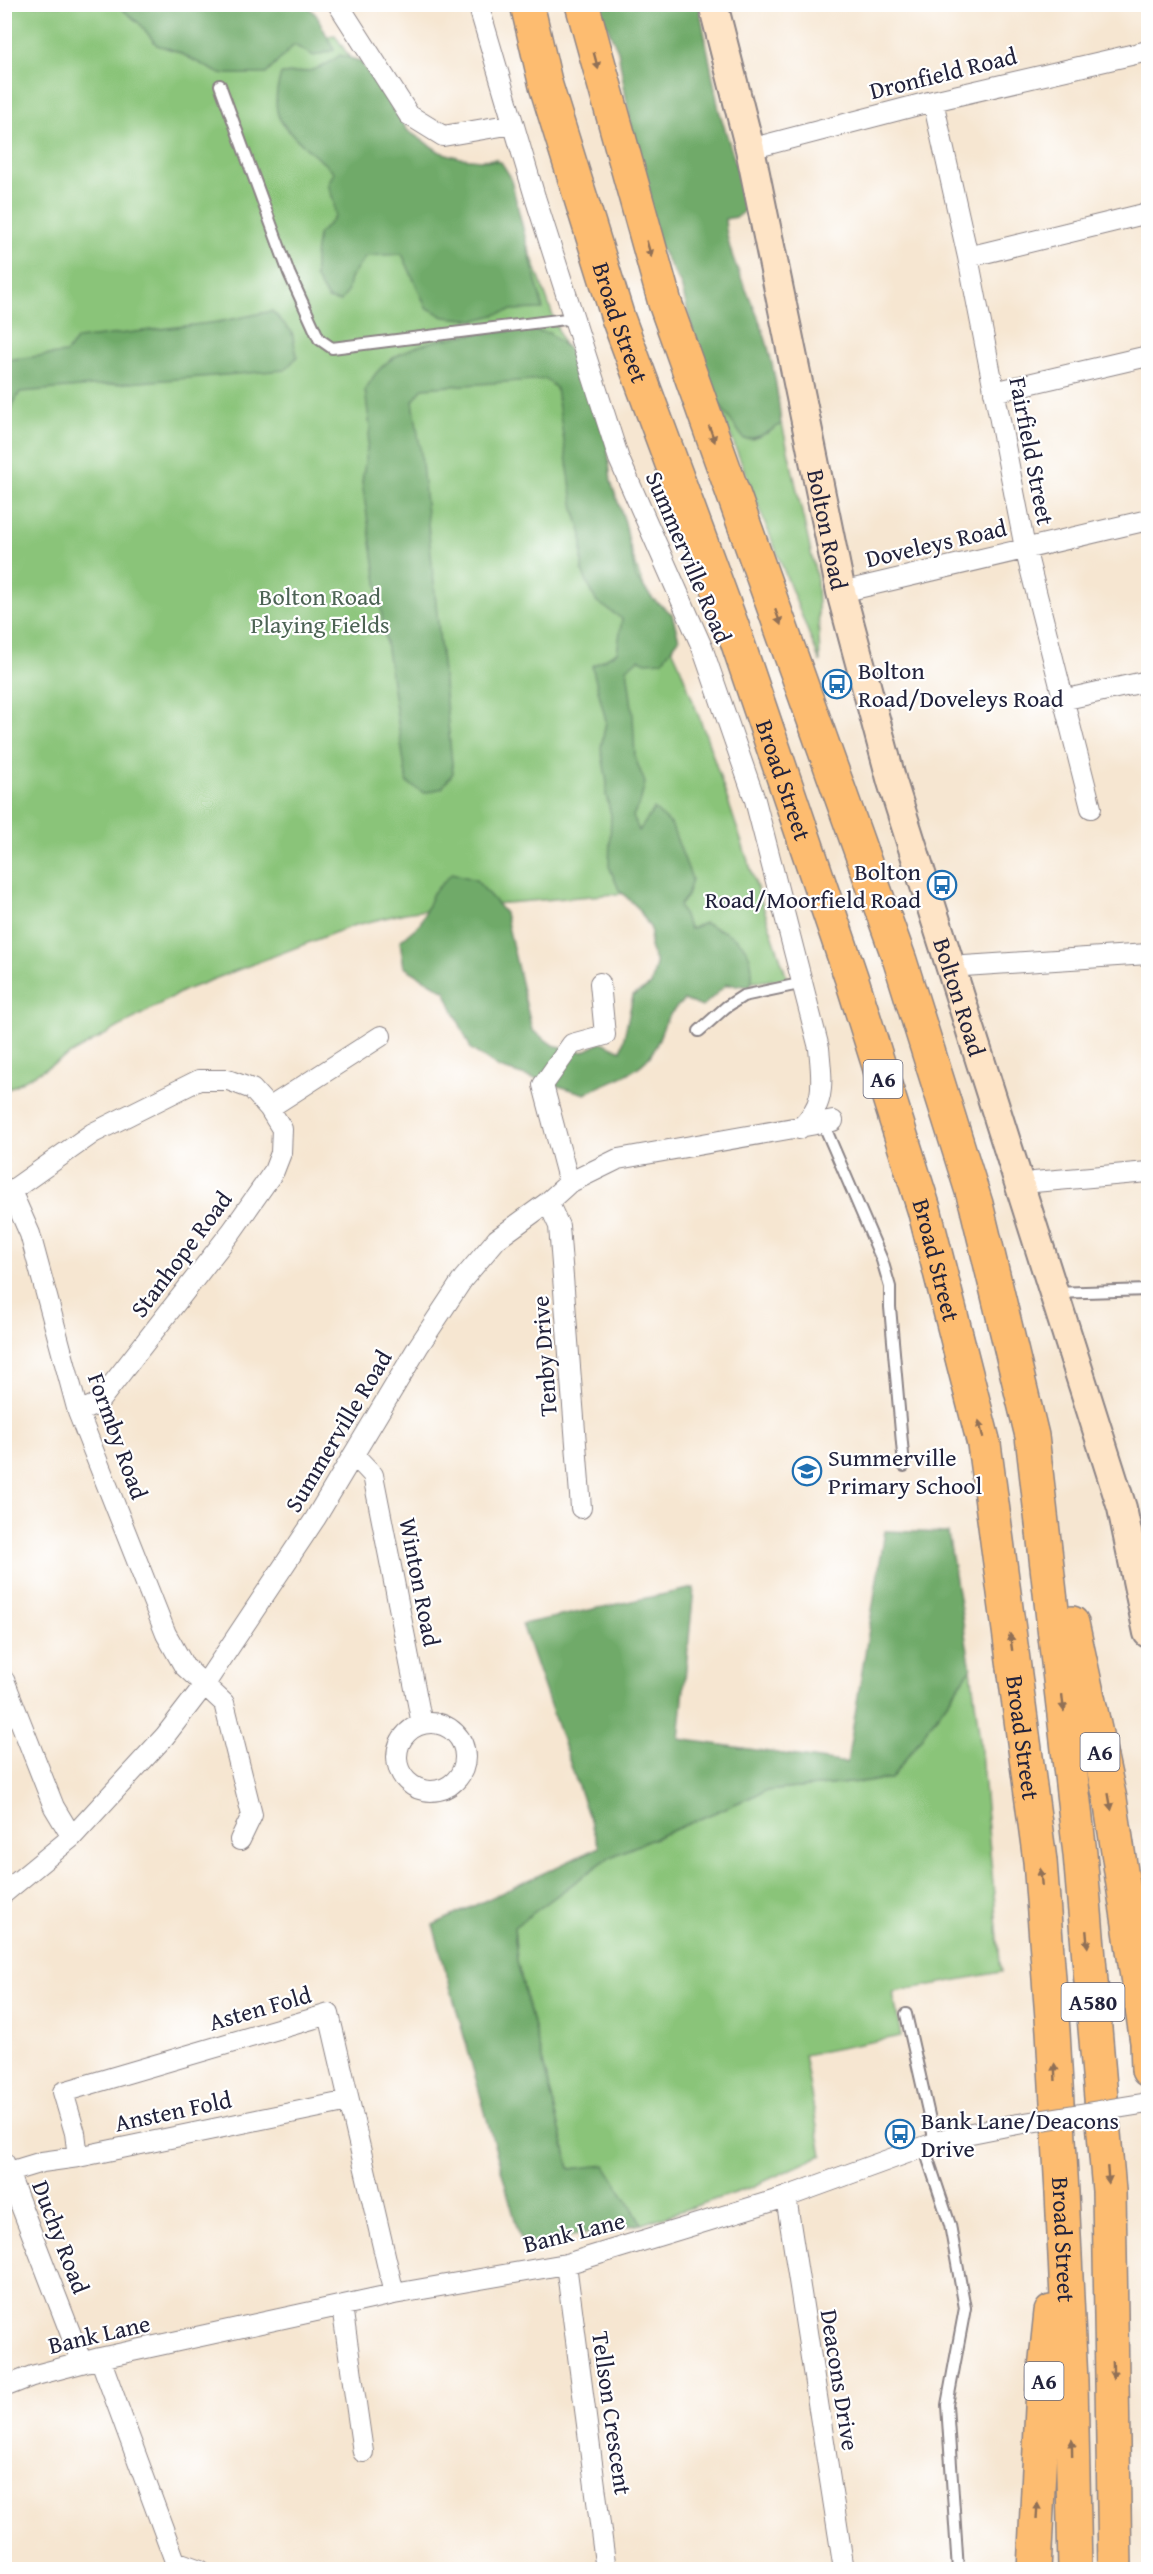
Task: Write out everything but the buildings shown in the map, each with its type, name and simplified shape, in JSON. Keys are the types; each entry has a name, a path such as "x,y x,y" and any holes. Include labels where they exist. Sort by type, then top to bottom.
{"highway":[{"name":"Broad Street","path":"527,4 546,86 618,318 732,626 852,980 924,1209 984,1444 1040,1861 1062,2193 1071,2382 1075,2570"},
{"name":"Broad Street","path":"582,4 596,62 665,303 904,972 976,1204 1032,1437 1080,1854 1109,2191 1115,2570"},
{"name":"A6","path":"1032,1437 1110,1799 1147,2042 1149,2070"},
{"name":"A6","path":"1034,2570 1043,2388 1062,2193"}],"street":[{"path":"338,4 410,115 443,136 513,124"},
{"name":"Summerville Road","path":"478,4 513,124 619,459 702,647 754,800 819,1047 821,1096 815,1111 799,1129"},
{"name":"Bolton Road","path":"713,4 750,149 841,592 892,782 1122,1508 1149,1632"},
{"name":"Dronfield Road","path":"750,149 933,101 1149,51"},
{"name":"Fairfield Street","path":"933,101 968,257 1025,548 1091,808"},
{"path":"968,257 1149,213"},
{"path":"994,392 1149,356"},
{"name":"Doveleys Road","path":"841,592 1149,520"},
{"path":"1062,700 1149,681"},
{"path":"949,967 1149,954"},
{"path":"569,1183 543,1084 572,1044 605,1035 600,983"},
{"path":"269,1108 381,1036"},
{"name":"Stanhope Road","path":"8,1193 93,1133 199,1080 228,1080 252,1089 269,1108 282,1129 281,1153 274,1171 232,1231 97,1404 78,1412"},
{"name":"Summerville Road","path":"4,1893 72,1837 165,1736 205,1684 355,1456 418,1347 464,1279 497,1239 548,1202 569,1183 618,1159 799,1129 828,1122"},
{"path":"1019,1185 1149,1172"},
{"name":"Formby Road","path":"8,1193 30,1234 78,1412 166,1634 184,1666 224,1703 252,1815 240,1840"},
{"name":"Tenby Drive","path":"548,1202 559,1226 581,1508"},
{"name":"Winton Road","path":"355,1456 373,1475 422,1724"},
{"path":"4,1680 54,1807 72,1837"},
{"name":"Asten Fold","path":"78,2157 75,2133 63,2092 329,2014 394,2294"},
{"name":"Ansten Fold","path":"6,2166 78,2157 349,2101"},
{"name":"Bank Lane","path":"4,2387 32,2376 91,2360 394,2294 566,2264 786,2197 951,2137 1149,2103"},
{"name":"Duchy Road","path":"6,2166 91,2360"},
{"name":"Deacons Drive","path":"786,2197 844,2570"},
{"name":"Tellson Crescent","path":"566,2264 606,2570"},
{"path":"342,2306 363,2452"},
{"path":"91,2360 169,2565 200,2570"}],"lane":[{"path":"220,86 289,273 320,339 332,348 574,318"},
{"path":"699,1031 726,1007 743,996 804,983"},
{"path":"828,1122 882,1260 890,1287 904,1466"},
{"path":"1054,1293 1149,1290"},
{"path":"906,2014 929,2145 950,2225 965,2308 947,2405 958,2570"}],"green space":[{"name":"Bolton Road Playing Fields","path":"5,5 292,5 313,38 335,35 375,97 428,152 460,161 496,159 568,357 640,578 679,664 707,738 787,978 682,991 653,891 405,913 352,926 183,991 5,1091"},
{"path":"117,5 307,5 317,16 334,50 314,56 294,45 266,74 220,74 176,51 157,45 140,24"},
{"path":"598,5 699,5 719,110 749,207 737,217 725,219 729,246 763,332 778,398 781,424 759,436 744,439 717,401 697,348 681,285 657,242 638,166 618,51"},
{"path":"340,55 360,61 408,131 440,152 461,158 501,162 510,176 543,309 512,310 476,320 444,317 426,307 402,254 366,256 350,278 347,293 340,302 328,299 315,277 315,256 318,235 335,217 334,202 328,184 334,172 281,122 276,100 281,74 312,70"},
{"path":"272,311 292,332 297,357 285,370 20,392 5,419 5,360 66,353 77,339 218,322"},
{"path":"522,329 549,333 568,349 607,440 611,482 625,522 636,578 653,599 672,614 679,639 662,661 646,662 639,659 627,668 635,757 645,783 640,803 633,816 639,831 654,809 671,824 692,879 687,896 679,906 690,929 704,923 736,939 748,952 752,973 751,987 727,984 702,1007 684,1000 668,1017 656,1047 644,1063 585,1094 499,1068 471,1049 445,991 404,967 400,941 420,924 433,893 452,873 476,880 505,913 532,1030 553,1045 583,1052 602,1042 621,1051 633,996 651,985 656,964 650,947 651,929 638,908 619,890 609,866 611,815 606,795 607,783 601,748 606,721 592,666 617,652 622,619 596,601 582,571 582,535 574,509 556,388 546,379 423,388 413,401 421,454 453,773 442,788 424,793 407,783 362,482 370,428 365,390 378,371 391,359 425,344 465,335"},
{"path":"717,401 752,439 781,424 783,428 817,579 820,662"},
{"path":"885,1531 948,1533 971,1669 891,1779 765,1791 608,1858 514,1927 517,1961 570,2169 605,2165 642,2224 522,2245 433,1925 599,1847 522,1624 694,1588 679,1739 847,1763"},
{"path":"971,1669 980,1741 1001,1972 893,1992 901,2036 804,2055 822,2155 752,2187 642,2224 605,2166 570,2169 517,1961 514,1927 608,1858 765,1791 891,1779"}],"place":[{"name":"Bolton Road/Doveleys Road","path":"837,684"},
{"name":"Bolton Road/Moorfield Road","path":"942,885"},
{"name":"Summerville Primary School","path":"807,1471"},
{"name":"Bank Lane/Deacons Drive","path":"900,2134"}]}
